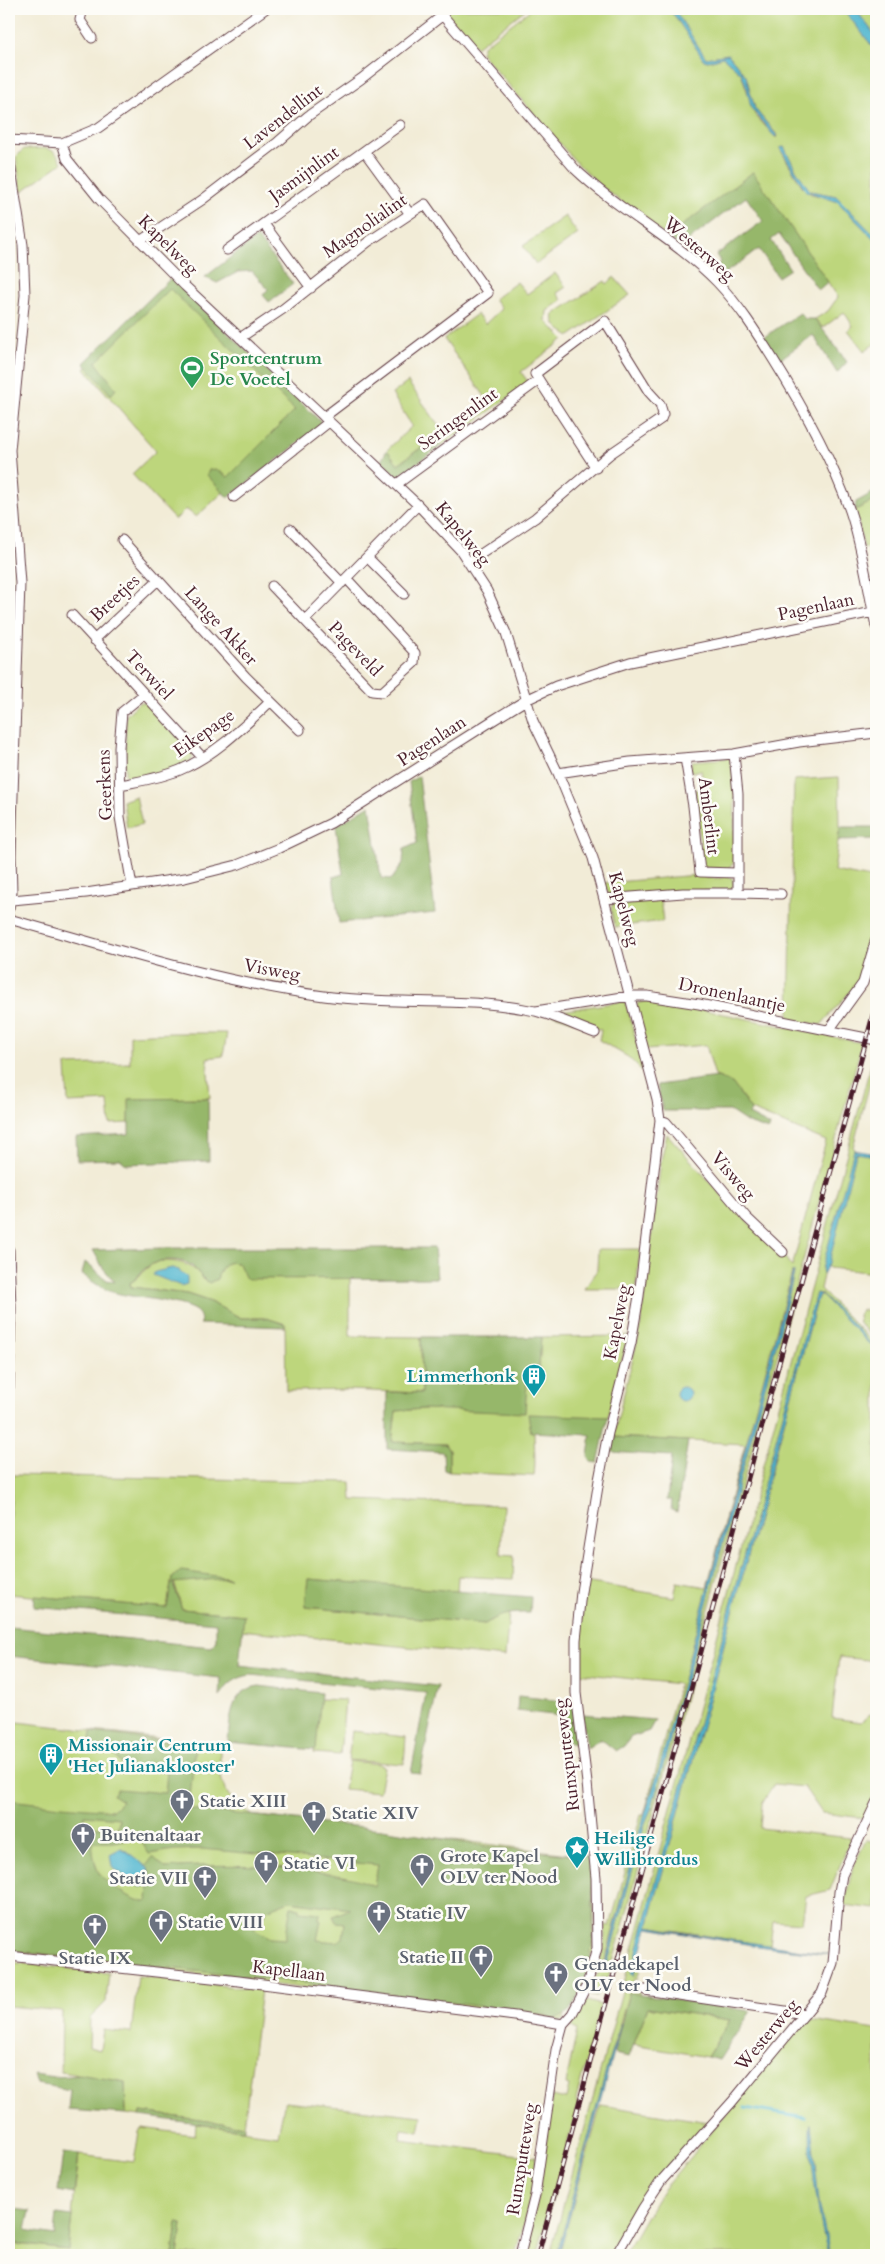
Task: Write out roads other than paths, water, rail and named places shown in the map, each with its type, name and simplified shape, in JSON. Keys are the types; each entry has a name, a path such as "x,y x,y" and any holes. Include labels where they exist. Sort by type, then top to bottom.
{"street":[{"path":"82,9 80,20 92,38"},
{"path":"9,140 62,143 98,128 265,9"},
{"name":"Lavendellint","path":"140,241 202,200 278,142 308,116 361,79 440,12"},
{"name":"Westerweg","path":"440,12 575,169 599,190 701,267 717,282 747,319 792,391 834,470 851,513 876,626"},
{"name":"Jasmijnlint","path":"227,250 400,125"},
{"name":"Kapelweg","path":"62,143 67,159 77,172 100,200 140,241 326,420 418,505 469,562 498,611 526,700 585,835 605,899 654,1087 660,1120 644,1262 634,1326 599,1480"},
{"name":"Jasmijnlint","path":"364,151 410,214"},
{"path":"9,157 23,245 25,295 9,450 20,583 10,904"},
{"name":"Magnolialint","path":"240,338 311,288 351,254 425,204 488,293 326,420"},
{"name":"Jasmijnlint","path":"264,224 311,288"},
{"name":"Seringenlint","path":"397,484 539,380 535,374 605,321 649,392 660,404 664,414 662,419 626,442 536,518 469,562"},
{"path":"539,380 596,468"},
{"path":"234,497 326,420"},
{"name":"Pageveld","path":"305,620 418,505"},
{"name":"Pageveld","path":"272,586 372,691 382,692 414,663 415,653 290,529"},
{"name":"Lange Akker","path":"122,540 270,702 300,730"},
{"path":"368,558 404,594"},
{"name":"Breetjes","path":"94,640 158,580"},
{"name":"Pagenlaan","path":"10,904 185,878 237,865 298,839 340,818 526,700 556,686 630,662 873,612"},
{"name":"Terwiel","path":"72,615 202,758"},
{"name":"Geerkens","path":"132,886 120,817 122,712 144,694"},
{"name":"Eikepage","path":"120,785 180,770 202,758 237,732 270,702"},
{"name":"Amberlint","path":"558,773 630,762 734,754 799,742 876,733"},
{"name":"Amberlint","path":"734,754 738,812 738,894"},
{"name":"Amberlint","path":"685,758 693,806 700,872 737,873"},
{"path":"605,899 683,893 782,894"},
{"name":"Visweg","path":"9,918 163,964 235,980 322,996 393,1001 448,1002 536,1011 595,1033"},
{"path":"876,939 863,983 829,1030 876,1040"},
{"name":"Visweg","path":"536,1011 629,996"},
{"name":"Dronenlaantje","path":"629,996 670,999 829,1030"},
{"name":"Visweg","path":"660,1120 666,1122 746,1217 783,1252"},
{"path":"9,1250 9,1387"},
{"name":"Runxputteweg","path":"520,2255 535,2195 555,2053 563,2024 572,2014 582,1997 597,1948 596,1878 576,1693 575,1664 581,1592 599,1480"},
{"name":"Westerweg","path":"616,2255 642,2208 661,2181 732,2102 819,1998 829,1978 834,1955 840,1883 847,1862 876,1803"},
{"name":"Kapellaan","path":"9,1956 239,1981 515,2016 563,2024"},
{"path":"645,1990 805,2014"}],"water":[{"path":"667,9 672,9 678,15 706,58 728,54 746,76 755,109 778,137 774,136 751,108 747,88 741,73 723,57 708,61 704,60 675,16"},
{"path":"843,9 855,9 876,36 876,51"},
{"path":"784,147 810,191 836,196 871,232 875,233 876,241 838,202 806,191 780,148"},
{"path":"854,1150 876,1154 876,1156 856,1153 829,1263 823,1274 822,1269"},
{"path":"172,1268 179,1270 187,1277 187,1284 181,1286 153,1275 155,1272"},
{"path":"793,1271 779,1334 652,1807 645,1823 606,1969 604,1969 640,1830 660,1766"},
{"path":"816,1293 820,1295 818,1296 648,1926 829,1954 765,1947 648,1928 633,1976 631,1973"},
{"path":"823,1297 847,1319 876,1351"},
{"path":"680,1387 686,1387 690,1394 686,1401 680,1401 676,1397 676,1391"},
{"path":"121,1848 148,1868 149,1885 140,1887 112,1867 110,1854"},
{"path":"621,2023 559,2255 557,2255 609,2060"},
{"path":"811,2123 819,2202 830,2255 823,2233 816,2190 811,2148"}],"waterway":[{"path":"745,2108 805,2118"}],"railway":[{"path":"538,2255 876,1004"}],"place":[{"name":"Sportcentrum De Voetel","path":"192,389"},
{"name":"Limmerhonk","path":"534,1397"},
{"name":"Missionair Centrum 'Het Julianaklooster'","path":"51,1776"},
{"name":"Statie XIII","path":"182,1822"},
{"name":"Statie XIV","path":"314,1834"},
{"name":"Buitenaltaar","path":"83,1856"},
{"name":"Heilige Willibrordus","path":"577,1869"},
{"name":"Statie VI","path":"266,1884"},
{"name":"Grote Kapel OLV ter Nood","path":"422,1887"},
{"name":"Statie VII","path":"205,1899"},
{"name":"Statie IV","path":"379,1934"},
{"name":"Statie VIII","path":"161,1943"},
{"name":"Statie IX","path":"95,1947"},
{"name":"Statie II","path":"481,1978"},
{"name":"Genadekapel OLV ter Nood","path":"556,1995"}]}
